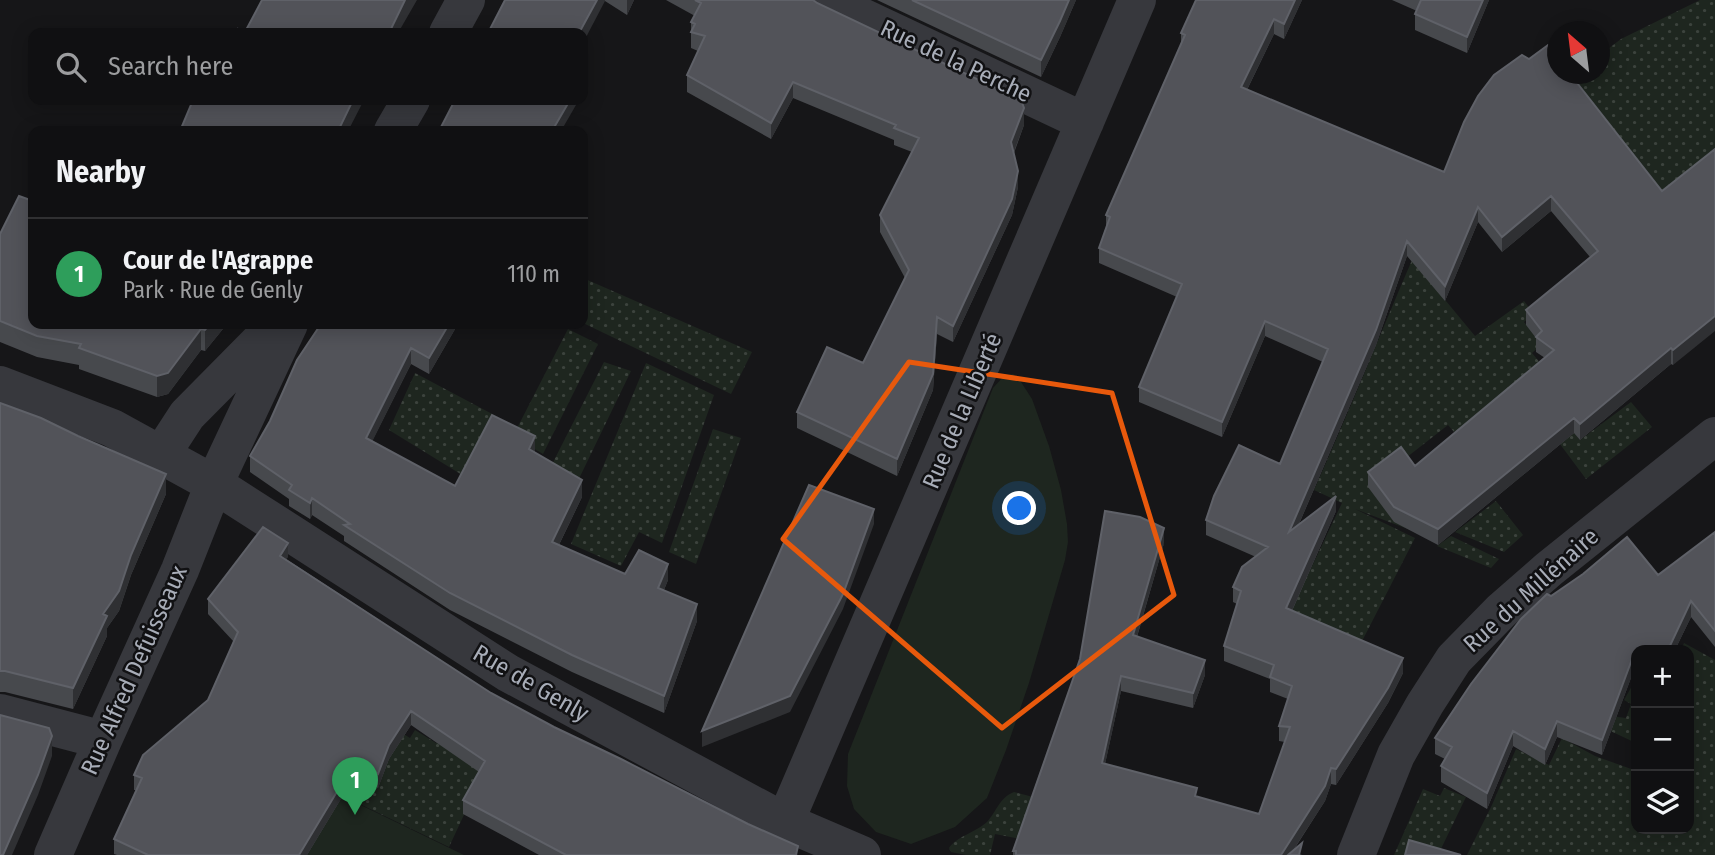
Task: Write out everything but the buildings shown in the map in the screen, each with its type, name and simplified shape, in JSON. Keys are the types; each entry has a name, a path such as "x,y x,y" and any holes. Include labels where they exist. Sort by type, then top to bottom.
{"street":[{"path":"451,28 466,0"},
{"name":"Rue de la Perche","path":"826,0 1085,122"},
{"name":"Rue de la Liberté","path":"785,822 1137,0"},
{"path":"396,126 408,105"},
{"path":"161,455 187,415 272,329"},
{"name":"Rue Alfred Defuisseaux","path":"53,855 180,570 214,484 287,329"},
{"name":"Rue de Genly","path":"0,385 112,428 214,484 508,673 785,822 862,855"},
{"name":"Rue du Millénaire","path":"1356,855 1396,755 1454,659 1501,611 1549,569 1715,436"},
{"path":"0,713 103,740"}],"highlighted area":[{"path":"909,362 1112,393 1174,595 1002,728 783,539"}],"shaded area":[{"path":"1700,0 1715,0 1715,160 1660,207 1564,84 1610,84 1610,47 1621,39"},
{"path":"1412,260 1475,336 1524,301 1534,314 1524,322 1542,344 1532,353 1552,377 1538,388 1580,440 1631,402 1652,427 1586,479 1548,428 1462,441 1448,425 1370,486 1413,531 1355,509 1415,538 1359,647 1282,625 1342,503 1314,490"},
{"path":"588,280 752,352 731,394 588,325"},
{"path":"568,329 598,344 543,454 513,436"},
{"path":"604,362 631,371 574,489 543,482"},
{"path":"646,363 714,395 662,543 639,532 621,566 571,544"},
{"path":"415,373 496,416 467,478 389,430"},
{"path":"1013,374 1032,399 1049,446 1067,524 1065,560 1029,683 987,798 955,827 911,844 876,832 854,809 847,786 848,754 993,388 1004,376"},
{"path":"713,429 741,438 696,564 669,552"},
{"path":"1496,501 1523,535 1504,552 1455,532"},
{"path":"1451,536 1499,559 1491,568 1437,546"},
{"path":"1694,648 1715,660 1715,855 1467,855 1516,749 1549,765 1562,738 1595,756 1631,769 1631,834 1694,834"},
{"path":"1631,688 1631,704 1624,700"},
{"path":"1631,704 1631,741 1604,728 1610,716 1626,718"},
{"path":"386,723 410,738 415,730 436,743 445,728 497,755 482,776 449,847 339,794 333,766 355,777"},
{"path":"1444,788 1466,797 1438,855 1394,855 1423,789 1440,796"},
{"path":"1014,792 1033,797 1021,839 995,834 990,855 951,852 949,848 952,844 987,822 1002,801"},
{"path":"338,794 464,855 306,855"}],"place":[{"name":"Cour de l'Agrappe","path":"355,815"}]}
